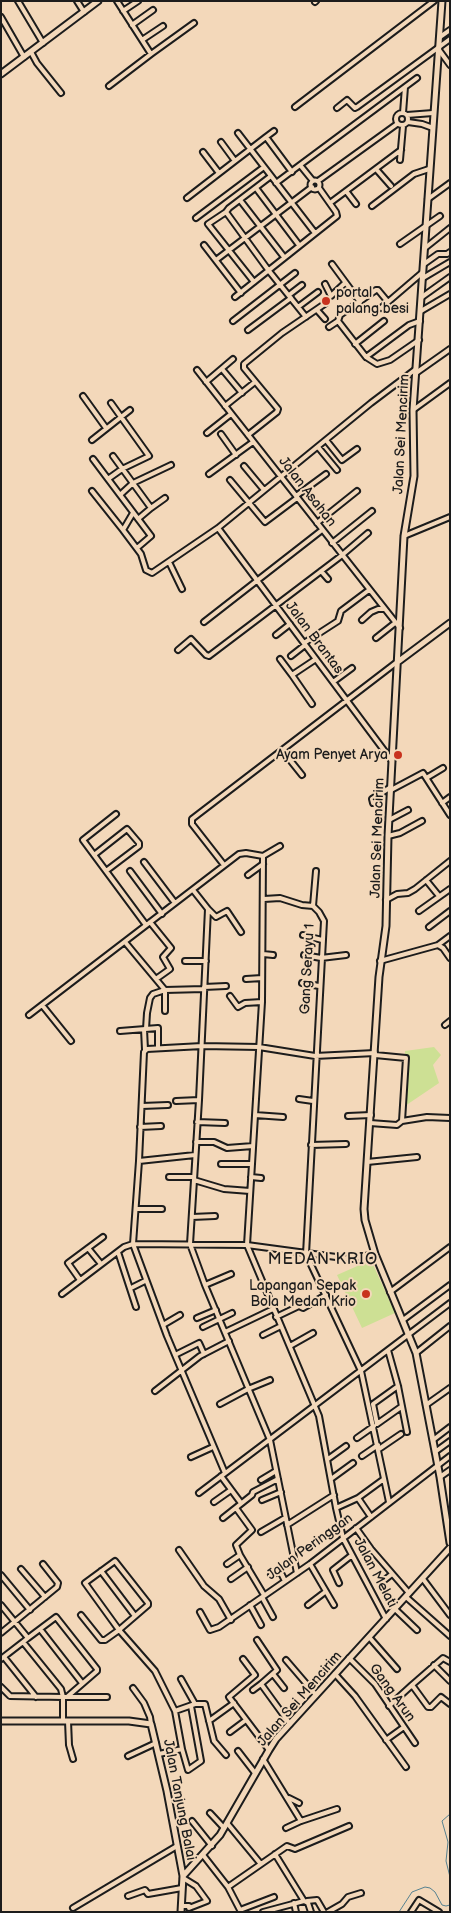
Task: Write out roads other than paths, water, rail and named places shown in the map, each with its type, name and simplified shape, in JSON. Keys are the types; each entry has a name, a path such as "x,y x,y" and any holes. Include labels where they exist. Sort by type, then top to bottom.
{"street":[{"path":"18,1 43,43"},
{"path":"77,1 84,12"},
{"path":"1,74 98,1"},
{"path":"117,1 151,54"},
{"path":"123,11 138,1"},
{"path":"295,107 434,1"},
{"name":"Jalan Sei Mencirim","path":"442,1 413,410 414,476 404,536 399,661 388,836 386,926 379,969 365,1215 375,1254 416,1353 440,1477 450,1543"},
{"path":"132,25 153,10"},
{"path":"1,17 24,57"},
{"path":"110,86 194,23"},
{"path":"142,40 163,26"},
{"path":"440,37 450,30"},
{"path":"337,108 347,100 355,108 357,107 450,39"},
{"path":"439,48 450,64"},
{"path":"31,52 37,63 61,92"},
{"path":"276,183 417,78"},
{"path":"405,87 405,114 408,122"},
{"path":"397,124 397,115 433,113"},
{"path":"422,124 423,115"},
{"path":"400,160 403,126 408,122 432,128"},
{"path":"300,166 313,181 318,181 397,124"},
{"path":"397,124 403,126"},
{"path":"187,198 274,132"},
{"path":"238,133 315,233"},
{"path":"266,138 292,172"},
{"path":"221,142 235,161"},
{"path":"330,203 401,150"},
{"path":"203,152 220,173"},
{"path":"196,218 264,166"},
{"path":"372,206 414,174 429,168"},
{"path":"376,169 391,186"},
{"path":"254,282 208,225 271,176"},
{"path":"216,260 312,187 313,181"},
{"path":"235,297 337,216 319,188 320,183 318,181"},
{"path":"428,199 450,183"},
{"path":"312,187 315,189 319,188"},
{"path":"256,188 299,245"},
{"path":"346,192 356,204"},
{"path":"240,200 284,257"},
{"path":"226,212 268,270 306,317"},
{"path":"400,244 440,216"},
{"path":"425,248 450,228"},
{"path":"204,245 241,293"},
{"path":"424,264 438,254 450,252"},
{"path":"381,308 423,275 450,262"},
{"path":"332,264 360,302"},
{"path":"233,321 294,273"},
{"path":"422,297 450,277"},
{"path":"325,284 331,296 345,283"},
{"path":"248,330 302,286"},
{"path":"329,327 338,321 340,316 377,289 388,302"},
{"path":"298,307 318,292"},
{"path":"421,311 450,294"},
{"path":"248,435 278,411 277,407 244,368 244,364 282,333 326,303"},
{"path":"318,310 325,319"},
{"path":"338,321 366,357 375,363 383,363 419,340"},
{"path":"355,344 384,321"},
{"path":"366,357 409,325 420,321"},
{"path":"92,491 138,548 146,570 150,573 218,528 371,403 450,349"},
{"path":"206,382 233,359"},
{"path":"222,369 242,393"},
{"name":"Jalan Asahan","path":"197,370 400,628"},
{"path":"225,406 256,382"},
{"path":"413,410 450,383"},
{"path":"83,396 106,428"},
{"path":"108,479 122,469 149,456 111,403"},
{"path":"92,440 130,410"},
{"path":"207,432 231,414"},
{"path":"221,434 236,455"},
{"path":"326,440 342,460 357,449"},
{"path":"208,474 253,442"},
{"path":"318,447 337,470"},
{"path":"113,456 152,508"},
{"path":"93,459 151,536 138,548"},
{"path":"120,495 133,484 171,465"},
{"path":"244,466 264,490"},
{"path":"230,480 265,522 326,474"},
{"path":"317,523 357,491"},
{"path":"138,519 165,498"},
{"path":"332,543 372,512"},
{"path":"124,530 133,514"},
{"path":"404,536 450,517"},
{"name":"Jalan Brantas","path":"218,528 392,761"},
{"path":"204,622 322,530"},
{"path":"178,650 191,639 209,656 342,556 368,533"},
{"path":"169,562 182,589"},
{"path":"321,571 328,579"},
{"path":"290,656 338,621 341,611 369,590"},
{"path":"362,620 371,612 384,609"},
{"path":"224,865 192,824 192,820 450,623"},
{"path":"276,635 290,624"},
{"path":"376,638 395,624"},
{"path":"280,659 312,704"},
{"path":"292,675 316,659"},
{"path":"333,682 352,668"},
{"path":"282,750 302,775"},
{"path":"428,777 443,768"},
{"path":"372,803 372,799 423,772 428,777 450,815"},
{"path":"442,803 450,797"},
{"path":"389,820 408,810"},
{"path":"116,814 84,838 84,841 148,924 171,949 163,957 170,968 156,979"},
{"path":"388,836 400,833 422,820"},
{"path":"94,855 127,829 139,843 139,846 106,871"},
{"path":"29,1015 224,865 243,853 264,856 280,846"},
{"path":"247,1246 262,1002 264,856"},
{"path":"386,900 397,894 408,892 450,861"},
{"path":"144,862 175,903"},
{"path":"248,875 263,864"},
{"path":"130,870 162,914"},
{"path":"313,906 316,871"},
{"path":"426,880 439,896"},
{"path":"419,912 450,888"},
{"path":"193,890 216,918 227,911 241,932"},
{"name":"Gang Serayu 1","path":"264,899 280,898 302,905 313,906 324,921 315,1056 306,1254"},
{"path":"208,909 190,1244 205,1285 270,1440 296,1573"},
{"path":"429,927 449,913"},
{"path":"303,935 322,940"},
{"path":"380,962 438,945 450,936"},
{"path":"124,942 165,990 165,1011"},
{"path":"438,945 443,948 450,958"},
{"path":"263,954 273,955"},
{"path":"304,955 321,958 346,955"},
{"path":"185,961 206,961"},
{"path":"246,979 262,978"},
{"path":"302,984 319,986"},
{"path":"226,986 165,990 152,995 145,1029 133,1244 145,1281 214,1447 223,1475 241,1503"},
{"path":"230,996 238,1007 245,1003 262,1002"},
{"path":"42,1005 71,1041"},
{"path":"445,1025 450,1022"},
{"path":"120,1031 158,1028 158,1048"},
{"path":"145,1050 202,1046 259,1047 315,1056 375,1054 406,1058 402,1121"},
{"path":"299,1099 313,1101"},
{"path":"176,1101 199,1100"},
{"path":"142,1106 168,1105"},
{"path":"255,1115 283,1117"},
{"path":"348,1116 371,1116"},
{"path":"370,1123 396,1125 402,1121 427,1117 450,1118"},
{"path":"197,1122 225,1123"},
{"path":"140,1127 161,1126"},
{"path":"196,1142 214,1142 226,1148 253,1146"},
{"path":"311,1145 346,1144"},
{"path":"139,1160 195,1155"},
{"path":"368,1162 417,1157"},
{"path":"221,1164 251,1164"},
{"path":"169,1177 194,1178 228,1190 250,1191"},
{"path":"251,1177 262,1178"},
{"path":"136,1209 162,1209"},
{"path":"192,1217 215,1216"},
{"path":"80,1280 68,1263 103,1237"},
{"path":"62,1294 118,1252 133,1244 247,1246 351,1259 375,1254"},
{"name":"Jalan Melati","path":"247,1246 319,1416 336,1508 344,1538 386,1619"},
{"path":"390,1292 450,1247"},
{"path":"88,1248 101,1264"},
{"path":"118,1252 136,1307"},
{"path":"306,1254 361,1371 389,1502"},
{"path":"205,1285 231,1274"},
{"path":"130,1288 145,1281"},
{"path":"403,1320 450,1285"},
{"path":"276,1317 299,1306 303,1308 326,1295"},
{"path":"199,1493 450,1303"},
{"path":"225,1332 273,1309"},
{"path":"197,1318 216,1310"},
{"path":"203,1327 232,1313"},
{"path":"163,1325 180,1315"},
{"path":"263,1335 281,1326"},
{"path":"416,1353 450,1326"},
{"path":"290,1346 313,1333"},
{"path":"155,1391 204,1354 229,1341"},
{"path":"175,1354 199,1343 204,1354"},
{"path":"388,1350 398,1386 407,1432"},
{"path":"220,1404 248,1388 270,1380"},
{"path":"398,1386 373,1404 377,1424 402,1407"},
{"path":"426,1405 450,1388"},
{"path":"357,1438 374,1426"},
{"path":"433,1440 450,1427"},
{"path":"362,1456 401,1434"},
{"path":"435,1452 450,1441"},
{"path":"328,1459 346,1446"},
{"path":"191,1457 214,1447"},
{"name":"Jalan Peringgan","path":"200,1612 210,1630 219,1627 310,1564 450,1456"},
{"path":"331,1479 353,1464"},
{"path":"440,1477 450,1470"},
{"path":"261,1480 276,1472"},
{"path":"336,1508 358,1498 384,1479"},
{"path":"223,1518 252,1495 253,1492 278,1480"},
{"path":"214,1502 231,1490"},
{"path":"262,1500 281,1492"},
{"path":"287,1525 334,1495"},
{"path":"358,1498 370,1517"},
{"path":"236,1508 252,1530 236,1545 273,1617"},
{"path":"261,1532 285,1518"},
{"path":"356,1528 408,1595 450,1636"},
{"name":"Jalan Sei Mencirim","path":"183,1877 212,1846 269,1750 290,1724 450,1548"},
{"path":"179,1550 204,1586 219,1599 230,1620"},
{"path":"227,1564 240,1555"},
{"path":"339,1583 332,1570 352,1555"},
{"path":"81,1615 103,1641 119,1630 148,1605 115,1562 85,1585 119,1630 155,1671 175,1711 182,1748 187,1769 189,1770 201,1762 193,1705 181,1679"},
{"path":"1,1633 58,1585 43,1564"},
{"path":"310,1564 334,1605"},
{"path":"231,1579 248,1567"},
{"path":"21,1569 45,1597"},
{"path":"271,1575 280,1571 285,1580"},
{"path":"101,1572 135,1616"},
{"path":"382,1582 392,1574"},
{"path":"1,1575 30,1610"},
{"path":"423,1579 450,1615"},
{"path":"308,1605 325,1592"},
{"path":"250,1605 260,1625"},
{"path":"1,1606 28,1638"},
{"path":"395,1609 418,1630"},
{"path":"36,1697 3,1658 56,1617 98,1671 65,1697"},
{"path":"40,1629 82,1683"},
{"path":"369,1637 398,1670"},
{"path":"253,1690 277,1670 257,1640"},
{"path":"24,1642 61,1689 65,1697 69,1745 73,1759"},
{"name":"Gang Arun","path":"350,1658 375,1684 415,1744"},
{"path":"389,1706 434,1664 443,1658 450,1662"},
{"path":"243,1659 255,1675 229,1696 269,1750"},
{"path":"286,1660 316,1695"},
{"path":"434,1664 450,1681"},
{"path":"273,1674 284,1688"},
{"path":"335,1674 355,1696 406,1767"},
{"path":"261,1684 290,1724"},
{"path":"412,1685 428,1707 431,1707 441,1697 450,1704"},
{"path":"1,1687 10,1696 107,1696"},
{"path":"133,1688 144,1704 151,1724"},
{"path":"209,1721 234,1703"},
{"path":"175,1711 193,1705 205,1704 214,1741 226,1755"},
{"path":"230,1732 246,1720"},
{"name":"Jalan Tanjung Balai","path":"1,1721 129,1721 151,1724 159,1754 183,1877 181,1909"},
{"path":"386,1740 404,1727"},
{"path":"128,1756 156,1743"},
{"path":"159,1754 182,1748"},
{"path":"238,1752 256,1774"},
{"path":"264,1759 301,1820"},
{"path":"287,1797 299,1804"},
{"path":"286,1828 301,1820 337,1809"},
{"path":"210,1813 224,1828"},
{"path":"192,1821 212,1846"},
{"path":"227,1823 260,1863"},
{"path":"228,1887 287,1846 295,1848 349,1826"},
{"path":"73,1908 177,1846"},
{"path":"203,1854 228,1887 239,1911 274,1897"},
{"path":"275,1854 306,1901 311,1912"},
{"path":"181,1909 207,1901 198,1887 183,1877"},
{"path":"128,1896 145,1890 148,1894 182,1888"},
{"path":"328,1912 342,1904 348,1897 361,1893"},
{"path":"263,1912 316,1900 324,1912"},
{"path":"411,1912 420,1900 438,1912"},
{"path":"294,1904 296,1912"}],"waterway":[{"path":"450,1814 442,1821 448,1842 446,1861 450,1877"},
{"path":"399,1912 412,1892 425,1887 435,1892 442,1905 450,1905"}],"place":[{"name":"portal palang besi","path":"326,301"},
{"name":"Ayam Penyet Arya","path":"398,755"},
{"name":"Lapangan Sepak Bola Medan Krio","path":"366,1294"}],"district":[{"name":"MEDAN KRIO","path":"323,1260"}]}
